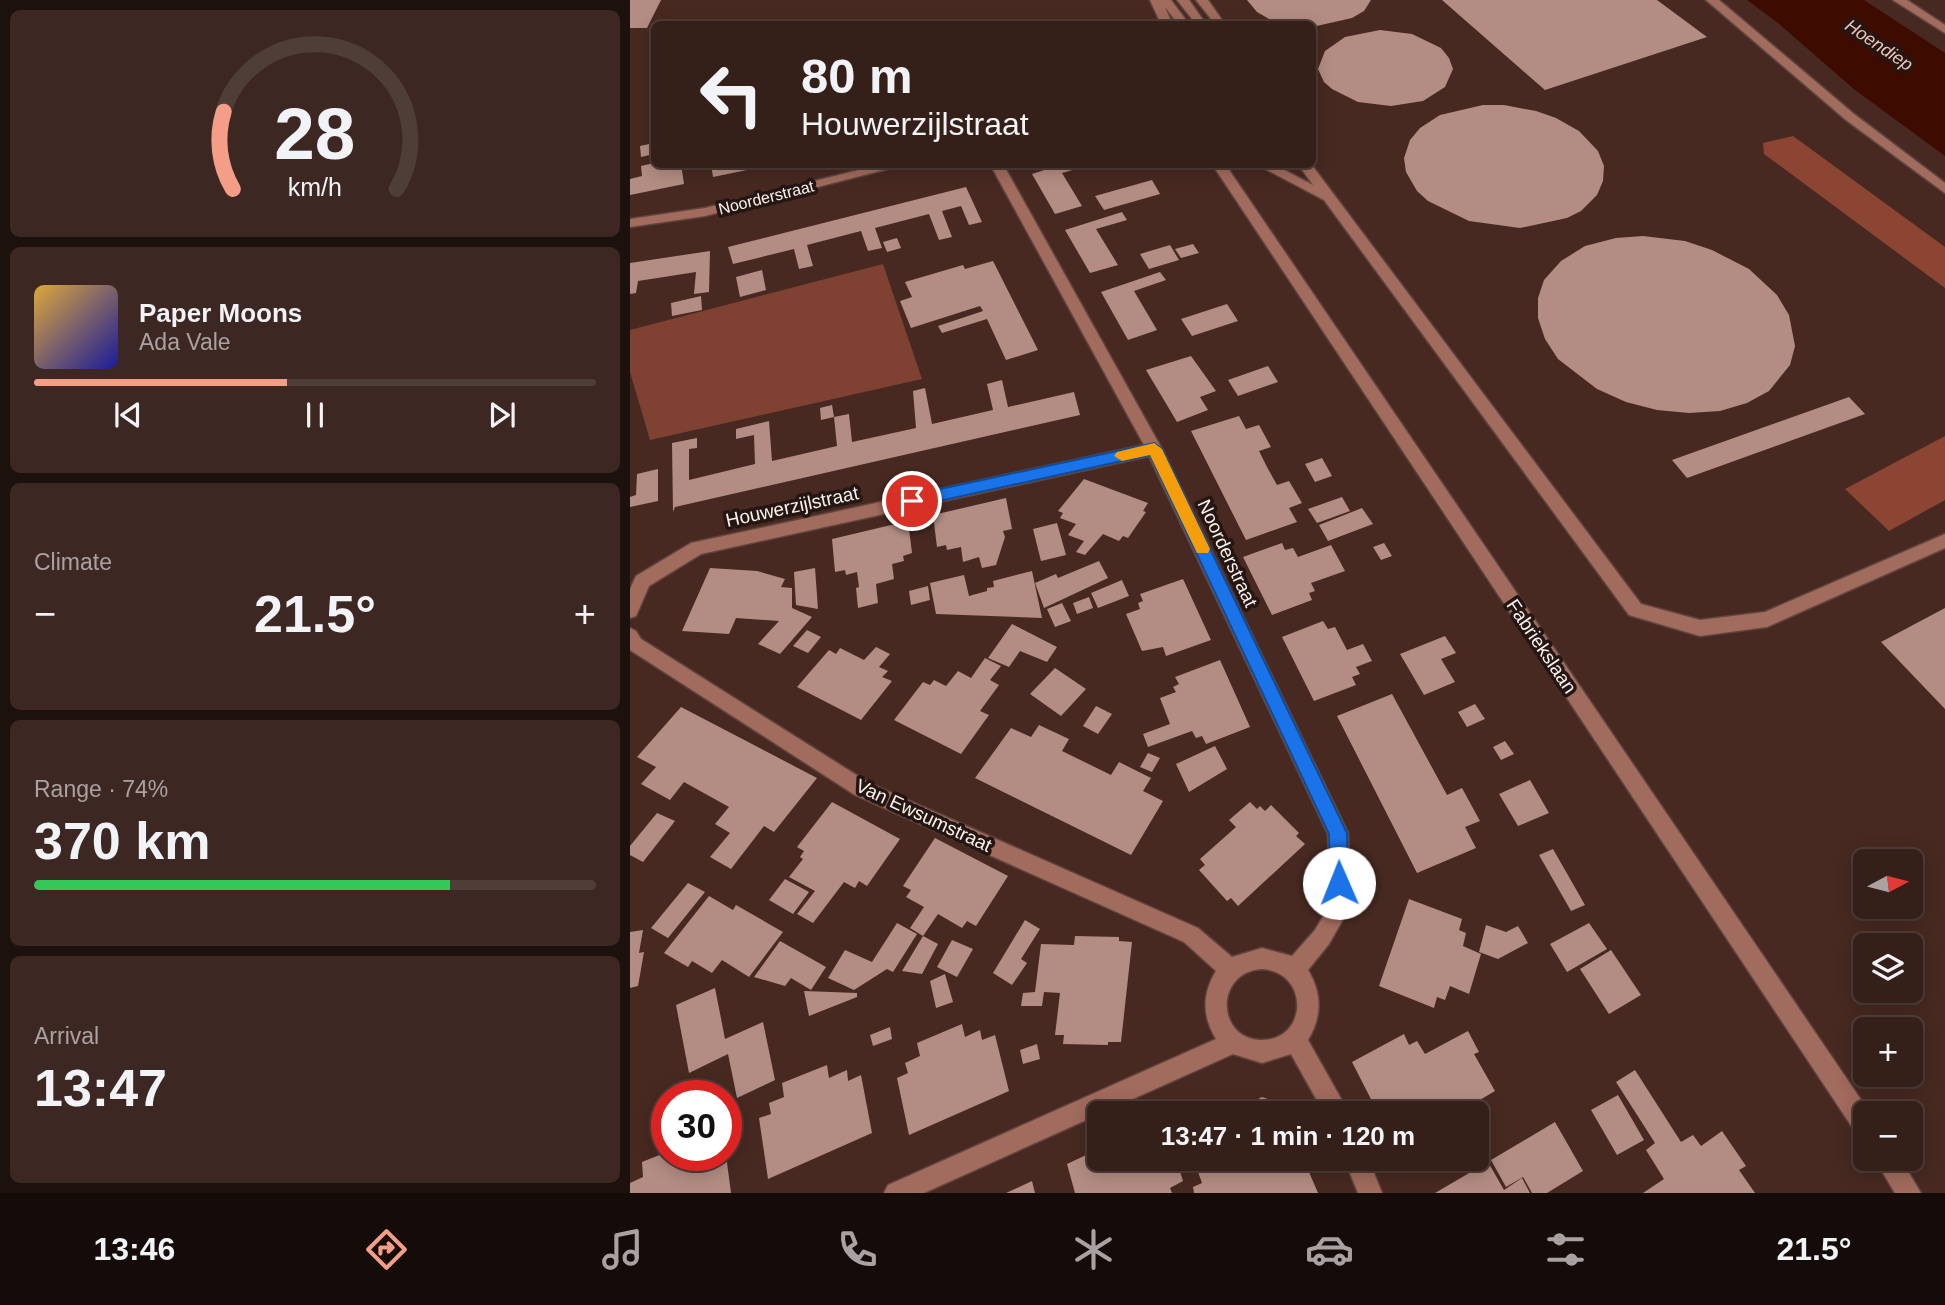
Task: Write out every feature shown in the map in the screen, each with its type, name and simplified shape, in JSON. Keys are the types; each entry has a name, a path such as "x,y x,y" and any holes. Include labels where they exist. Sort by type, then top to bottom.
{"street":[{"path":"1156,0 1165,21"},
{"path":"1165,0 1181,21"},
{"path":"1183,0 1199,21"},
{"path":"1202,0 1218,21"},
{"path":"1712,0 1850,117 1945,188"},
{"path":"1899,0 1945,30"},
{"path":"1316,167 1326,198"},
{"name":"Noorderstraat","path":"630,223 705,212 885,168"},
{"name":"Noorderstraat","path":"998,168 1154,449 1338,833 1340,907 1322,937 1294,970"},
{"name":"Fabriekslaan","path":"1221,168 1853,1109"},
{"path":"1270,168 1326,198"},
{"path":"1290,168 1326,198"},
{"path":"1307,168 1326,198 1635,610 1700,628 1767,619 1945,541"},
{"name":"Houwerzijlstraat","path":"630,611 642,580 696,548 1154,449"},
{"name":"Van Ewsumstraat","path":"630,636 635,644 862,789 1191,935 1231,970"},
{"path":"1263,957 1280,960 1294,970 1303,982 1308,996 1308,1012 1295,1039 1280,1049 1264,1053 1248,1051 1233,1042 1223,1030 1217,1014 1222,983 1231,970 1245,960 1263,957"},
{"path":"1295,1039 1330,1101"},
{"path":"896,1193 1190,1064 1233,1042"},
{"path":"1361,1171 1370,1193"},
{"path":"1895,1171 1909,1193"}],"shaded area":[{"path":"1793,136 1945,247 1945,288 1764,154 1763,143"},
{"path":"883,264 922,379 650,440 630,372 630,330"},
{"path":"1945,436 1945,500 1889,531 1845,489"}],"water":[{"name":"Hoendiep","path":"1747,0 1864,0 1945,53 1945,156 1855,90 1778,23"}],"building":[{"path":"630,0 661,0 647,28 630,28"},
{"path":"1247,0 1371,0 1364,11 1352,18 1316,26 1316,21 1276,21 1257,12"},
{"path":"1442,0 1657,0 1707,37 1545,90"},
{"path":"1380,30 1412,34 1441,48 1453,69 1445,87 1423,101 1391,106 1358,102 1324,82 1318,69 1325,51 1345,37"},
{"path":"1483,105 1504,105 1536,111 1579,131 1598,151 1604,166 1603,181 1597,195 1581,211 1567,218 1520,228 1469,221 1428,201 1417,191 1406,172 1404,158 1410,140 1420,128 1440,115"},
{"path":"651,144 651,155 641,157 640,146"},
{"path":"651,164 651,168 682,168 684,184 630,195 630,179 642,176 641,166"},
{"path":"712,168 756,168 713,177"},
{"path":"1051,168 1080,168 1062,173 1082,206 1055,214 1032,174"},
{"path":"1152,180 1160,194 1104,210 1095,196"},
{"path":"966,187 982,222 969,225 961,206 942,211 952,237 939,240 929,214 875,228 882,248 868,251 861,231 807,245 813,266 799,269 794,249 733,264 728,247"},
{"path":"1122,212 1127,220 1096,229 1118,265 1090,273 1065,230"},
{"path":"1643,236 1685,241 1712,250 1749,269 1777,295 1789,315 1795,346 1790,365 1769,391 1747,403 1720,411 1689,413 1657,410 1626,402 1597,389 1558,359 1545,339 1538,318 1538,298 1544,280 1561,261 1585,246 1616,238"},
{"path":"897,238 901,248 887,252 883,242"},
{"path":"1193,244 1199,253 1181,258 1175,249"},
{"path":"1170,245 1179,260 1149,269 1140,254"},
{"path":"710,251 709,292 694,294 696,272 638,281 636,293 630,294 630,263"},
{"path":"993,261 1038,350 1006,360 987,319 942,333 938,326 983,311 980,306 911,328 900,301 912,297 905,282 963,265 965,269"},
{"path":"762,270 766,290 740,297 736,277"},
{"path":"1160,272 1166,280 1134,291 1157,330 1128,340 1101,292"},
{"path":"701,296 702,310 672,316 671,303"},
{"path":"1227,304 1238,321 1192,336 1181,319"},
{"path":"1191,356 1216,391 1200,397 1208,410 1177,422 1146,370"},
{"path":"1268,366 1278,382 1238,396 1228,380"},
{"path":"1002,380 1008,407 1074,392 1080,415 675,507 673,512 672,443 697,438 697,448 689,449 689,480 755,464 754,435 736,439 736,429 769,421 772,461 837,446 834,417 849,414 852,442 916,428 913,391 925,388 932,424 993,410 987,384"},
{"path":"1849,397 1865,414 1687,478 1672,460"},
{"path":"832,405 834,417 821,420 820,408"},
{"path":"1239,416 1246,429 1259,425 1271,447 1259,451 1267,467 1277,485 1289,481 1302,503 1289,508 1297,522 1246,540 1191,431"},
{"path":"1322,458 1332,476 1315,482 1305,464"},
{"path":"658,469 658,501 630,507 630,497 636,495 637,474"},
{"path":"1084,479 1148,503 1143,511 1146,512 1128,538 1123,536 1119,541 1103,534 1085,555 1076,552 1084,541 1068,535 1076,524 1060,518 1063,513 1058,511"},
{"path":"1342,497 1350,511 1317,523 1308,509"},
{"path":"1006,498 1012,529 1003,531 1005,537 996,565 982,568 979,557 963,562 961,547 947,550 946,545 937,547 933,515"},
{"path":"1362,508 1373,524 1328,541 1319,525"},
{"path":"908,521 912,553 903,556 904,561 892,564 894,579 876,584 878,603 858,608 857,572 846,575 845,570 835,572 832,539"},
{"path":"1057,523 1066,555 1041,561 1033,529"},
{"path":"1282,543 1285,550 1293,548 1298,557 1331,545 1345,571 1311,583 1315,591 1309,593 1312,600 1272,615 1243,557"},
{"path":"1384,543 1392,556 1381,560 1373,547"},
{"path":"1099,561 1108,578 1044,608 1035,583 1056,574 1058,578"},
{"path":"710,568 757,571 785,579 781,587 792,588 792,608 812,617 780,654 758,644 779,621 736,618 729,634 682,631"},
{"path":"815,568 818,609 796,605 794,572"},
{"path":"1032,571 1042,618 936,614 930,583 964,575 969,596 994,587 993,581"},
{"path":"1183,579 1211,640 1166,656 1163,647 1142,651 1126,614 1140,609 1138,603 1143,601 1140,594"},
{"path":"1122,580 1129,596 1098,608 1091,593"},
{"path":"928,586 930,600 911,605 909,591"},
{"path":"1089,597 1093,608 1077,614 1073,603"},
{"path":"1062,603 1071,621 1055,627 1047,609"},
{"path":"1945,608 1945,709 1881,642"},
{"path":"1323,621 1328,629 1335,627 1347,650 1363,644 1372,661 1356,667 1360,674 1352,677 1356,685 1314,701 1282,637"},
{"path":"1012,624 1057,647 1047,662 1020,651 1009,667 988,658"},
{"path":"807,630 821,637 808,653 793,646"},
{"path":"1445,636 1456,653 1441,659 1455,682 1424,695 1400,654"},
{"path":"876,647 890,654 879,667 888,671 882,677 892,681 861,720 797,687 829,650 836,654 840,648 864,660"},
{"path":"985,658 1001,666 990,680 999,685 980,711 989,715 961,754 894,720 923,682 930,685 934,680 946,686 958,671 971,678"},
{"path":"1220,660 1250,727 1206,744 1202,736 1196,738 1192,731 1148,747 1143,734 1170,724 1160,698 1176,692 1173,687 1179,684 1175,677"},
{"path":"1055,668 1086,689 1061,716 1030,694"},
{"path":"1392,694 1447,795 1462,788 1480,821 1465,827 1476,848 1417,873 1337,716"},
{"path":"1475,704 1485,719 1467,727 1458,712"},
{"path":"1096,706 1112,714 1098,734 1083,726"},
{"path":"681,707 817,778 774,832 764,826 731,869 710,857 730,833 715,824 729,807 684,782 670,800 641,784 656,767 637,757"},
{"path":"1039,725 1069,739 1062,751 1111,775 1119,762 1151,778 1143,791 1163,801 1131,855 975,778 1011,728 1031,737"},
{"path":"1505,741 1514,754 1501,760 1493,747"},
{"path":"1215,746 1227,769 1189,792 1176,764"},
{"path":"1148,753 1160,758 1152,772 1140,767"},
{"path":"1530,780 1549,813 1518,826 1499,794"},
{"path":"832,802 900,839 867,886 859,881 855,888 844,882 813,923 797,914 815,891 789,877 803,859 800,857 804,851 797,847"},
{"path":"1250,802 1257,809 1260,806 1265,811 1271,805 1299,833 1296,836 1305,844 1238,906 1231,898 1227,901 1199,870 1205,865 1200,859 1236,827 1229,820"},
{"path":"657,813 675,821 643,862 630,855 630,846"},
{"path":"935,838 1008,876 976,926 967,921 962,928 938,914 923,936 910,928 924,907 906,897 911,890 903,886"},
{"path":"1553,849 1585,905 1571,911 1539,855"},
{"path":"785,879 809,892 793,914 769,900"},
{"path":"688,883 705,892 668,938 651,928"},
{"path":"709,896 733,910 736,905 783,932 749,977 722,960 712,973 692,961 688,967 664,953"},
{"path":"1409,899 1462,919 1459,930 1466,933 1463,946 1481,954 1469,994 1450,986 1445,1000 1437,997 1434,1008 1379,986"},
{"path":"1025,920 1040,929 1021,959 1027,963 1012,985 993,973"},
{"path":"897,923 917,934 893,972 887,969 854,990 828,978 845,950 872,962"},
{"path":"1589,923 1607,949 1567,972 1550,944"},
{"path":"1486,925 1506,932 1518,926 1528,943 1498,959 1479,952"},
{"path":"643,930 639,953 644,952 638,986 630,988 630,932"},
{"path":"923,936 938,944 922,974 902,971"},
{"path":"1075,936 1119,937 1119,941 1132,942 1121,1042 1108,1042 1108,1045 1063,1044 1064,1035 1055,1035 1060,993 1044,992 1042,1006 1021,1006 1023,993 1035,992 1041,944 1074,945"},
{"path":"952,940 973,949 957,977 937,967"},
{"path":"780,941 826,967 811,990 791,978 785,986 754,977"},
{"path":"1611,950 1641,995 1609,1014 1580,969"},
{"path":"945,974 953,1002 936,1008 930,981"},
{"path":"715,988 725,1039 763,1022 775,1080 742,1096 742,1080 733,1080 728,1054 689,1073 676,1005"},
{"path":"804,991 857,993 857,997 809,1016"},
{"path":"962,1024 965,1037 980,1030 982,1040 995,1035 1009,1091 909,1135 897,1078 908,1073 905,1063 920,1056 917,1043"},
{"path":"890,1027 892,1039 873,1046 870,1035"},
{"path":"1468,1031 1479,1052 1474,1054 1495,1091 1478,1101 1372,1101 1352,1062 1404,1034 1409,1045 1417,1041 1425,1054"},
{"path":"1037,1044 1040,1059 1023,1064 1020,1050"},
{"path":"827,1065 829,1078 847,1070 848,1081 861,1075 872,1133 768,1179 759,1118 771,1114 769,1103 784,1097 782,1083"},
{"path":"1635,1070 1681,1142 1693,1135 1701,1146 1722,1131 1746,1166 1739,1170 1755,1193 1643,1193 1664,1179 1646,1150 1655,1143 1616,1082"},
{"path":"1618,1095 1644,1140 1617,1155 1591,1110"},
{"path":"1262,1097 1273,1101 1254,1101"},
{"path":"1555,1122 1583,1171 1547,1193 1532,1193 1523,1177 1506,1187 1491,1160"},
{"path":"1087,1155 1087,1171 1180,1171 1183,1181 1170,1188 1172,1193 1075,1193 1067,1164"},
{"path":"651,1158 651,1171 728,1171 731,1193 630,1193 630,1183 643,1177 642,1162"},
{"path":"1489,1164 1504,1190 1522,1178 1530,1193 1435,1193 1473,1171 1489,1171"},
{"path":"1198,1171 1309,1171 1318,1193 1194,1193 1193,1187 1202,1183"},
{"path":"1032,1181 1035,1193 1006,1193"}],"slow traffic":[{"path":"1122,456 1154,449 1202,549"}],"route":[{"path":"912,501 1154,449 1338,833 1339,883"}]}
